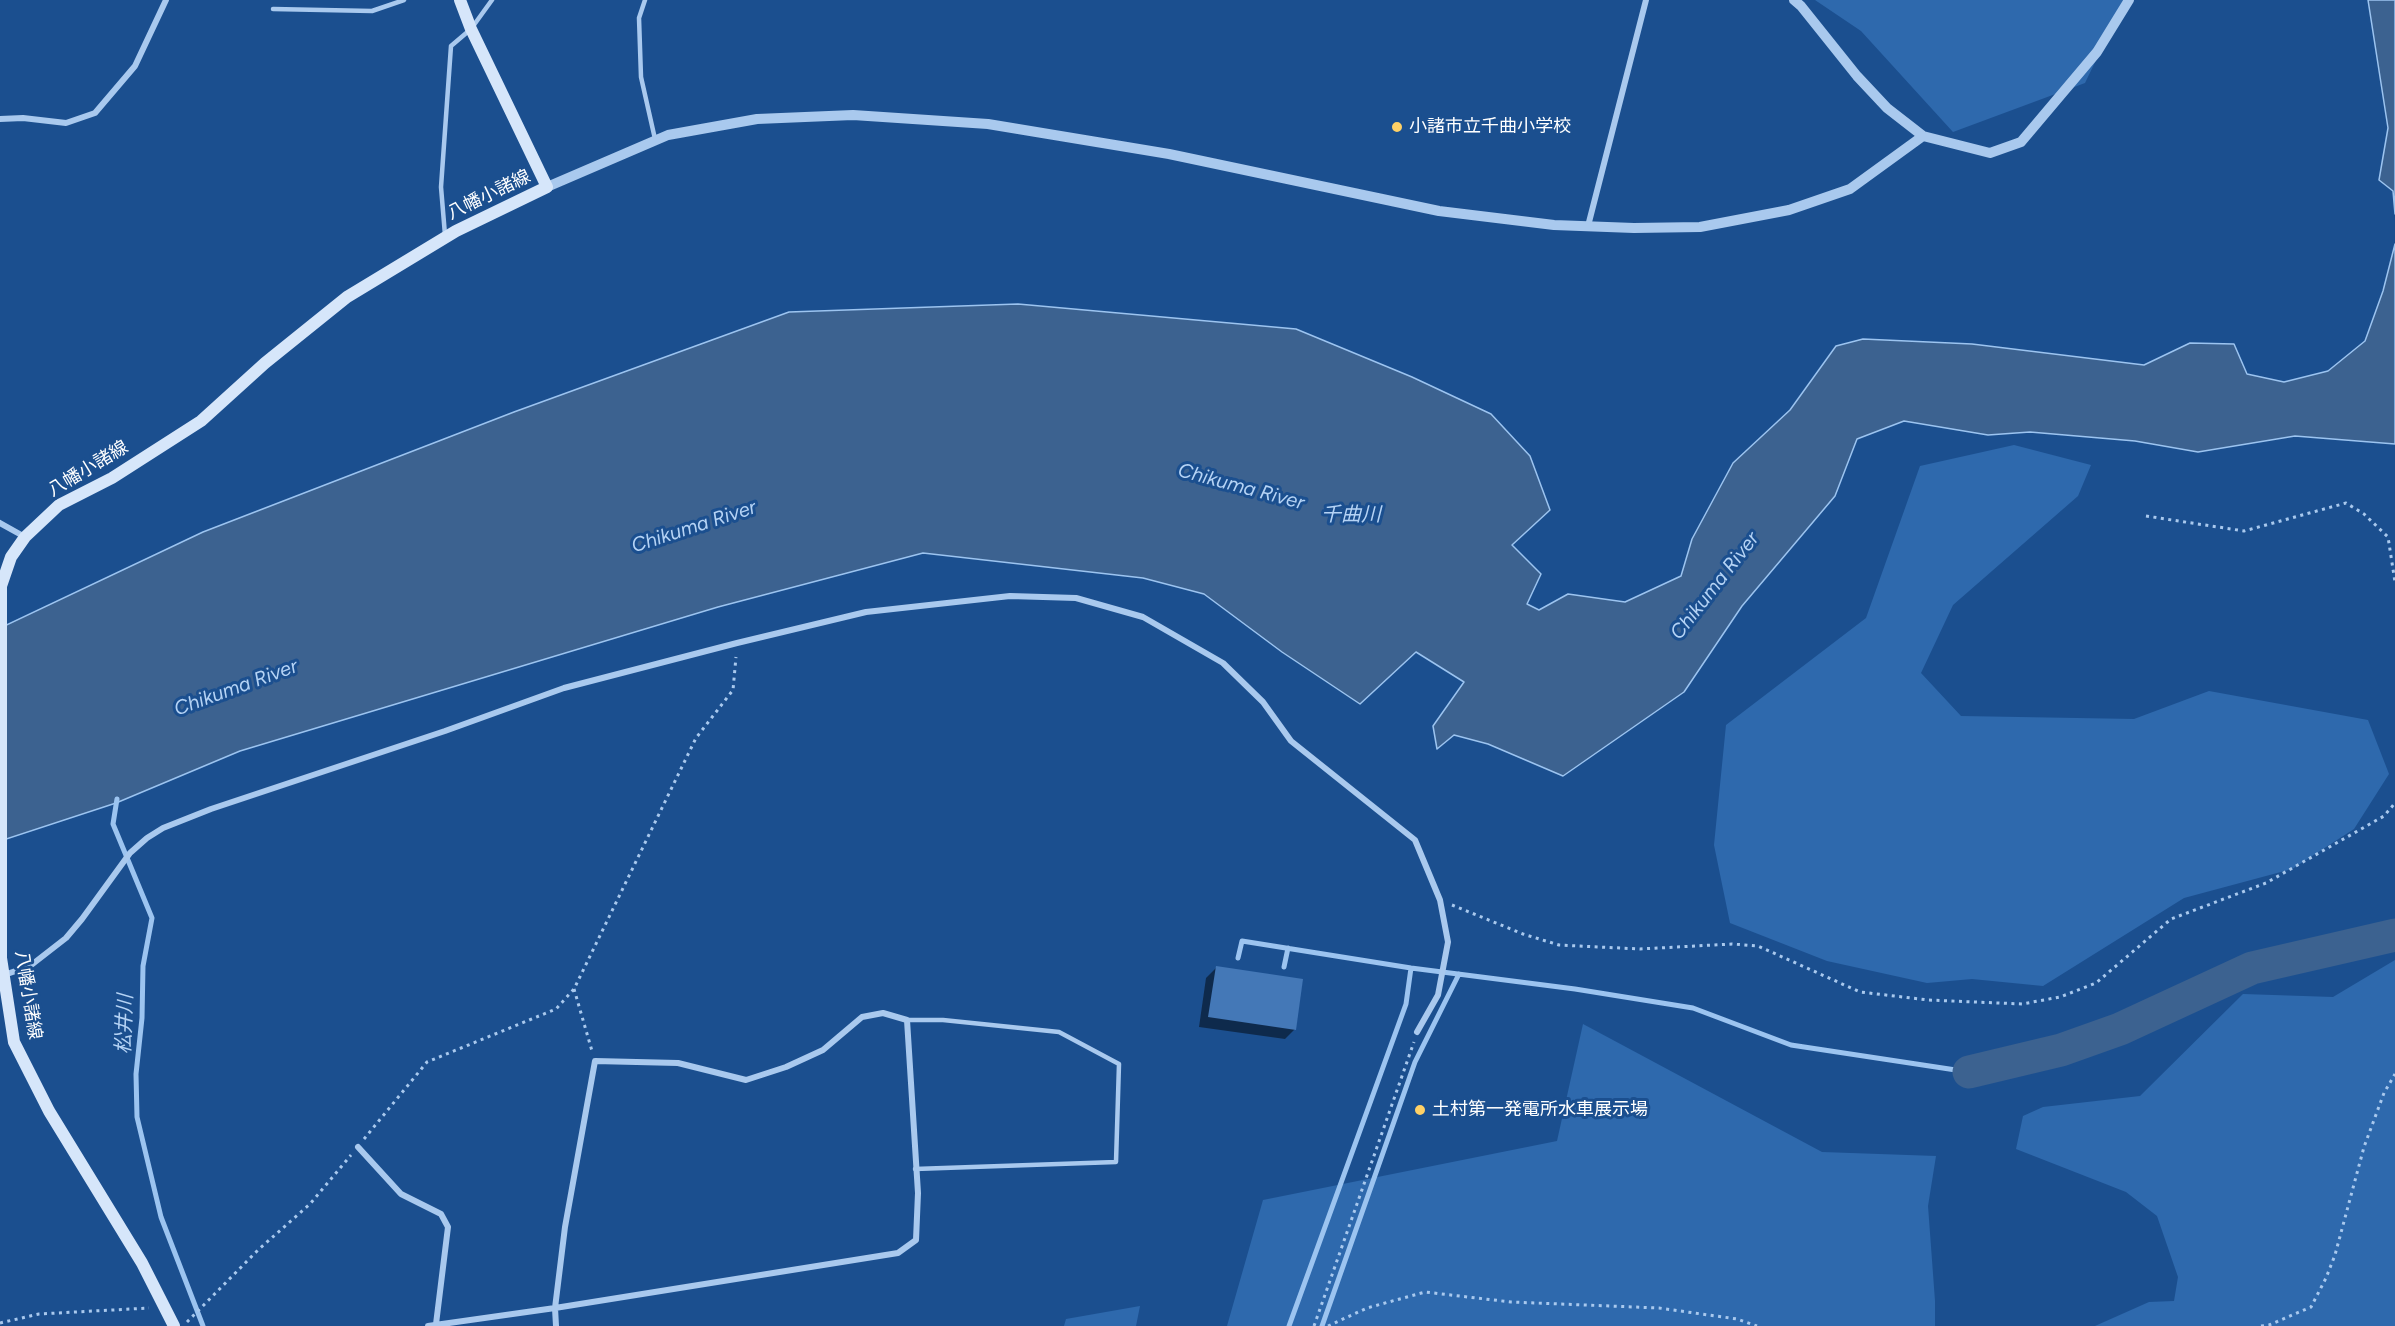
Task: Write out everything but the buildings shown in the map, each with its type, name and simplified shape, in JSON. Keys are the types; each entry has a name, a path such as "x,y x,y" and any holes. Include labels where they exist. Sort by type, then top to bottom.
{"main road":[{"name":"八幡小諸線","path":"174,1326 142,1263 49,1111 14,1042 1,958 1,586 11,557 25,537 59,505 112,478 201,421 265,363 347,297 446,237 547,187 471,29 460,0"}],"street":[{"path":"0,119 23,118 66,123 95,113 135,66 166,0"},
{"path":"1588,226 1646,0"},
{"path":"1794,0 1857,76 1887,108 1923,136 1990,153 2020,142 2097,52 2129,0"},
{"path":"547,187 668,135 757,119 853,115 988,124 1169,154 1439,211 1554,225 1700,227 1790,210 1850,189 1923,136"},
{"path":"0,523 25,537"},
{"path":"4,975 30,966 66,938 130,853 147,838 163,828 211,809 445,731 564,688 737,643 866,612 1010,597 1076,598 1143,617 1223,663 1263,702 1291,741 1415,840 1440,900 1448,942 1438,995 1418,1032"},
{"path":"428,1326 555,1308 898,1253 916,1240 918,1193 907,1020 883,1013 862,1017 823,1050 786,1067 746,1080 678,1063 596,1061 565,1227 555,1308 556,1326"},
{"path":"358,1147 401,1194 441,1214 448,1227 436,1324"}],"lane":[{"path":"273,9 372,11 404,0"},
{"path":"446,237 441,186 451,46 471,29 492,0"},
{"path":"645,0 639,18 641,77 656,141"},
{"path":"907,1020 943,1020 1059,1032 1119,1064 1116,1162 915,1169"}],"path":[{"path":"2146,516 2244,531 2346,503 2364,514 2388,537 2395,582"},
{"path":"596,1061 574,989 696,738 733,690 737,643"},
{"path":"1440,900 1523,934 1559,945 1640,949 1758,946 1860,992 1928,1000 2022,1004 2060,997 2096,982 2171,919 2266,883 2384,816 2395,803"},
{"path":"1314,1326 1418,1032"},
{"path":"2261,1326 2269,1325 2311,1307 2335,1255 2364,1147 2384,1093 2395,1074"},
{"path":"1328,1326 1367,1308 1425,1292 1511,1302 1659,1308 1737,1319 1757,1326"},
{"path":"0,1323 39,1314 165,1307"}],"shaded area":[{"path":"1815,0 2125,0 2085,83 1953,132 1861,31"},
{"path":"2014,445 2091,465 2078,496 1953,605 1921,673 1961,716 2134,719 2209,691 2368,720 2389,774 2354,829 2292,869 2184,898 2043,986 1972,979 1927,983 1827,961 1730,923 1714,845 1726,725 1866,618 1920,466"},
{"path":"2395,960 2395,1326 2095,1326 2149,1302 2174,1301 2178,1277 2157,1216 2126,1192 2016,1149 2023,1116 2043,1107 2140,1096 2243,994 2333,997"},
{"path":"1583,1024 1822,1152 1936,1156 1928,1206 1935,1326 1227,1326 1263,1200 1557,1141"},
{"path":"1140,1306 1136,1326 1064,1326 1066,1319"}],"water":[{"path":"2368,0 2395,0 2395,214 2393,191 2379,180 2388,128"},
{"name":"千曲川","path":"2395,244 2395,444 2295,436 2198,452 2135,441 2030,432 1988,435 1904,421 1857,439 1835,496 1742,606 1684,692 1563,776 1488,744 1454,735 1437,749 1433,726 1464,682 1416,652 1360,704 1282,652 1204,594 1143,578 923,553 718,607 240,751 116,803 0,841 0,628 203,532 514,412 789,312 1018,304 1296,329 1412,377 1491,414 1530,456 1550,510 1512,545 1541,574 1527,604 1539,610 1568,594 1625,602 1681,576 1692,539 1733,463 1790,410 1836,346 1863,339 1972,344 2144,365 2190,343 2234,344 2247,374 2284,382 2328,371 2365,341 2383,291"}],"waterway":[{"name":"松井川","path":"117,799 113,824 152,918 143,966 142,1018 136,1074 137,1117 161,1217 203,1326"},
{"path":"1969,1072 2061,1050 2120,1029 2252,968 2395,935"},
{"path":"1238,958 1242,941 1411,968 1575,989 1693,1008 1791,1045 1969,1072"},
{"path":"1284,967 1288,948"},
{"path":"1289,1326 1406,1004 1411,968"},
{"path":"1322,1326 1415,1062 1459,974"}],"place":[{"name":"小諸市立千曲小学校","path":"1397,127"},
{"name":"土村第一発電所水車展示場","path":"1420,1110"}],"water label":[{"name":"Chikuma River","path":"1241,487"},
{"name":"Chikuma River","path":"694,527"},
{"name":"Chikuma River","path":"1715,586"},
{"name":"Chikuma River","path":"236,688"}]}
